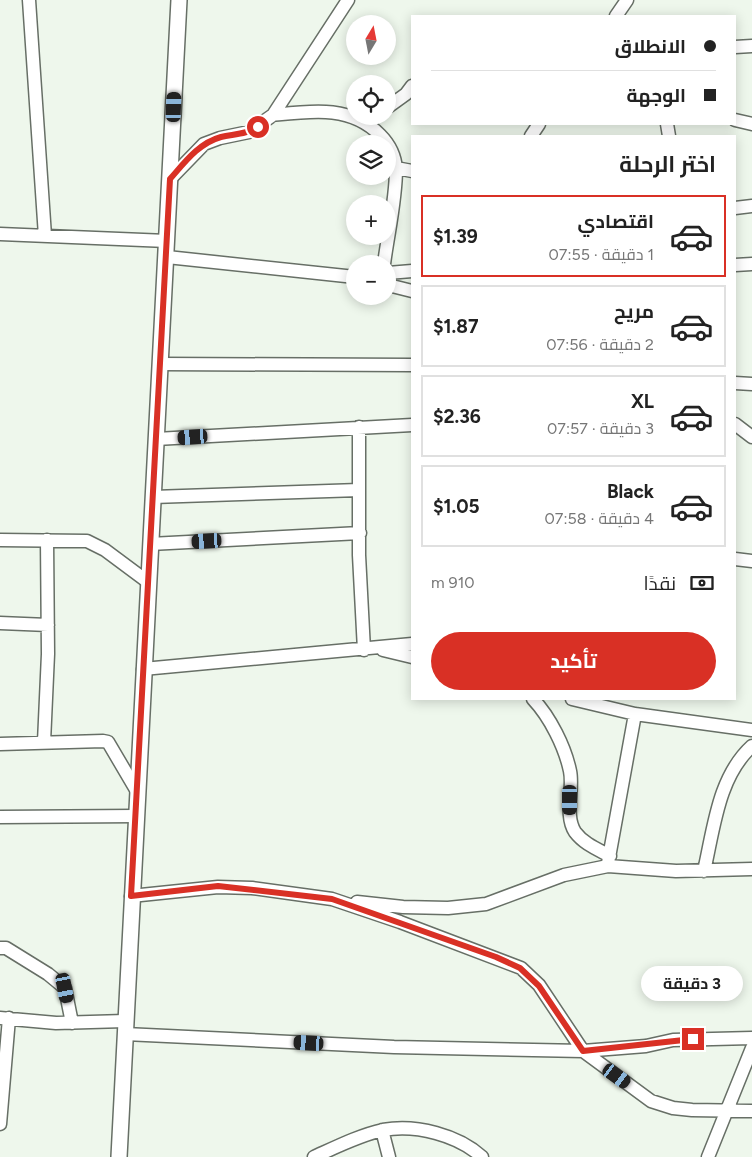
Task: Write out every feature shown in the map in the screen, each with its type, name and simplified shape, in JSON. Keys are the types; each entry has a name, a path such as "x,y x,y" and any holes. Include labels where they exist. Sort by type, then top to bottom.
{"street":[{"path":"29,0 45,236"},
{"path":"119,1157 131,896 167,257 179,0"},
{"path":"170,179 204,144 220,138 249,132 273,114 348,0"},
{"path":"617,15 627,0"},
{"path":"736,47 752,46"},
{"path":"396,101 411,87"},
{"path":"273,114 310,111 346,114"},
{"path":"736,120 752,124"},
{"path":"371,125 380,135"},
{"path":"396,168 411,171"},
{"path":"385,255 394,185"},
{"path":"736,208 752,206"},
{"path":"0,234 167,241"},
{"path":"167,257 346,276"},
{"path":"736,265 752,264"},
{"path":"396,272 411,271"},
{"path":"396,287 411,291"},
{"path":"161,364 411,365"},
{"path":"736,384 752,384"},
{"path":"156,440 411,425"},
{"path":"736,425 752,437"},
{"path":"359,427 360,533 370,649"},
{"path":"153,497 360,490"},
{"path":"150,544 360,533"},
{"path":"0,540 87,541 105,550 148,582"},
{"path":"44,742 48,625 47,540"},
{"path":"736,559 752,561"},
{"path":"0,623 48,625"},
{"path":"143,669 411,644"},
{"path":"370,649 411,657"},
{"path":"534,700 556,734 570,771 571,815 574,830 584,842 609,861"},
{"path":"576,700 634,714 752,730"},
{"path":"609,861 634,714"},
{"path":"0,744 102,740 108,742 138,792"},
{"path":"704,871 723,789 739,758 752,746"},
{"path":"0,817 136,816"},
{"path":"131,896 218,886 404,907 448,908 486,904 564,875 609,861 676,871 752,869"},
{"path":"332,899 487,954 520,968 539,986 583,1051 651,1101 673,1108 692,1110 752,1110"},
{"path":"0,948 6,948 48,974 65,988 72,1023"},
{"path":"0,1124 4,1018 394,1047 583,1051 646,1046 673,1040 752,1038"},
{"path":"708,1157 752,1048"},
{"path":"314,1157 382,1130 396,1128 431,1132 465,1144 482,1157"},
{"path":"382,1130 389,1157"}],"route":[{"path":"258,127 249,132 220,138 204,144 192,154 170,179 131,896 218,886 252,888 332,899 496,957 520,968 539,986 583,1051 646,1046 673,1040 693,1039"}]}
